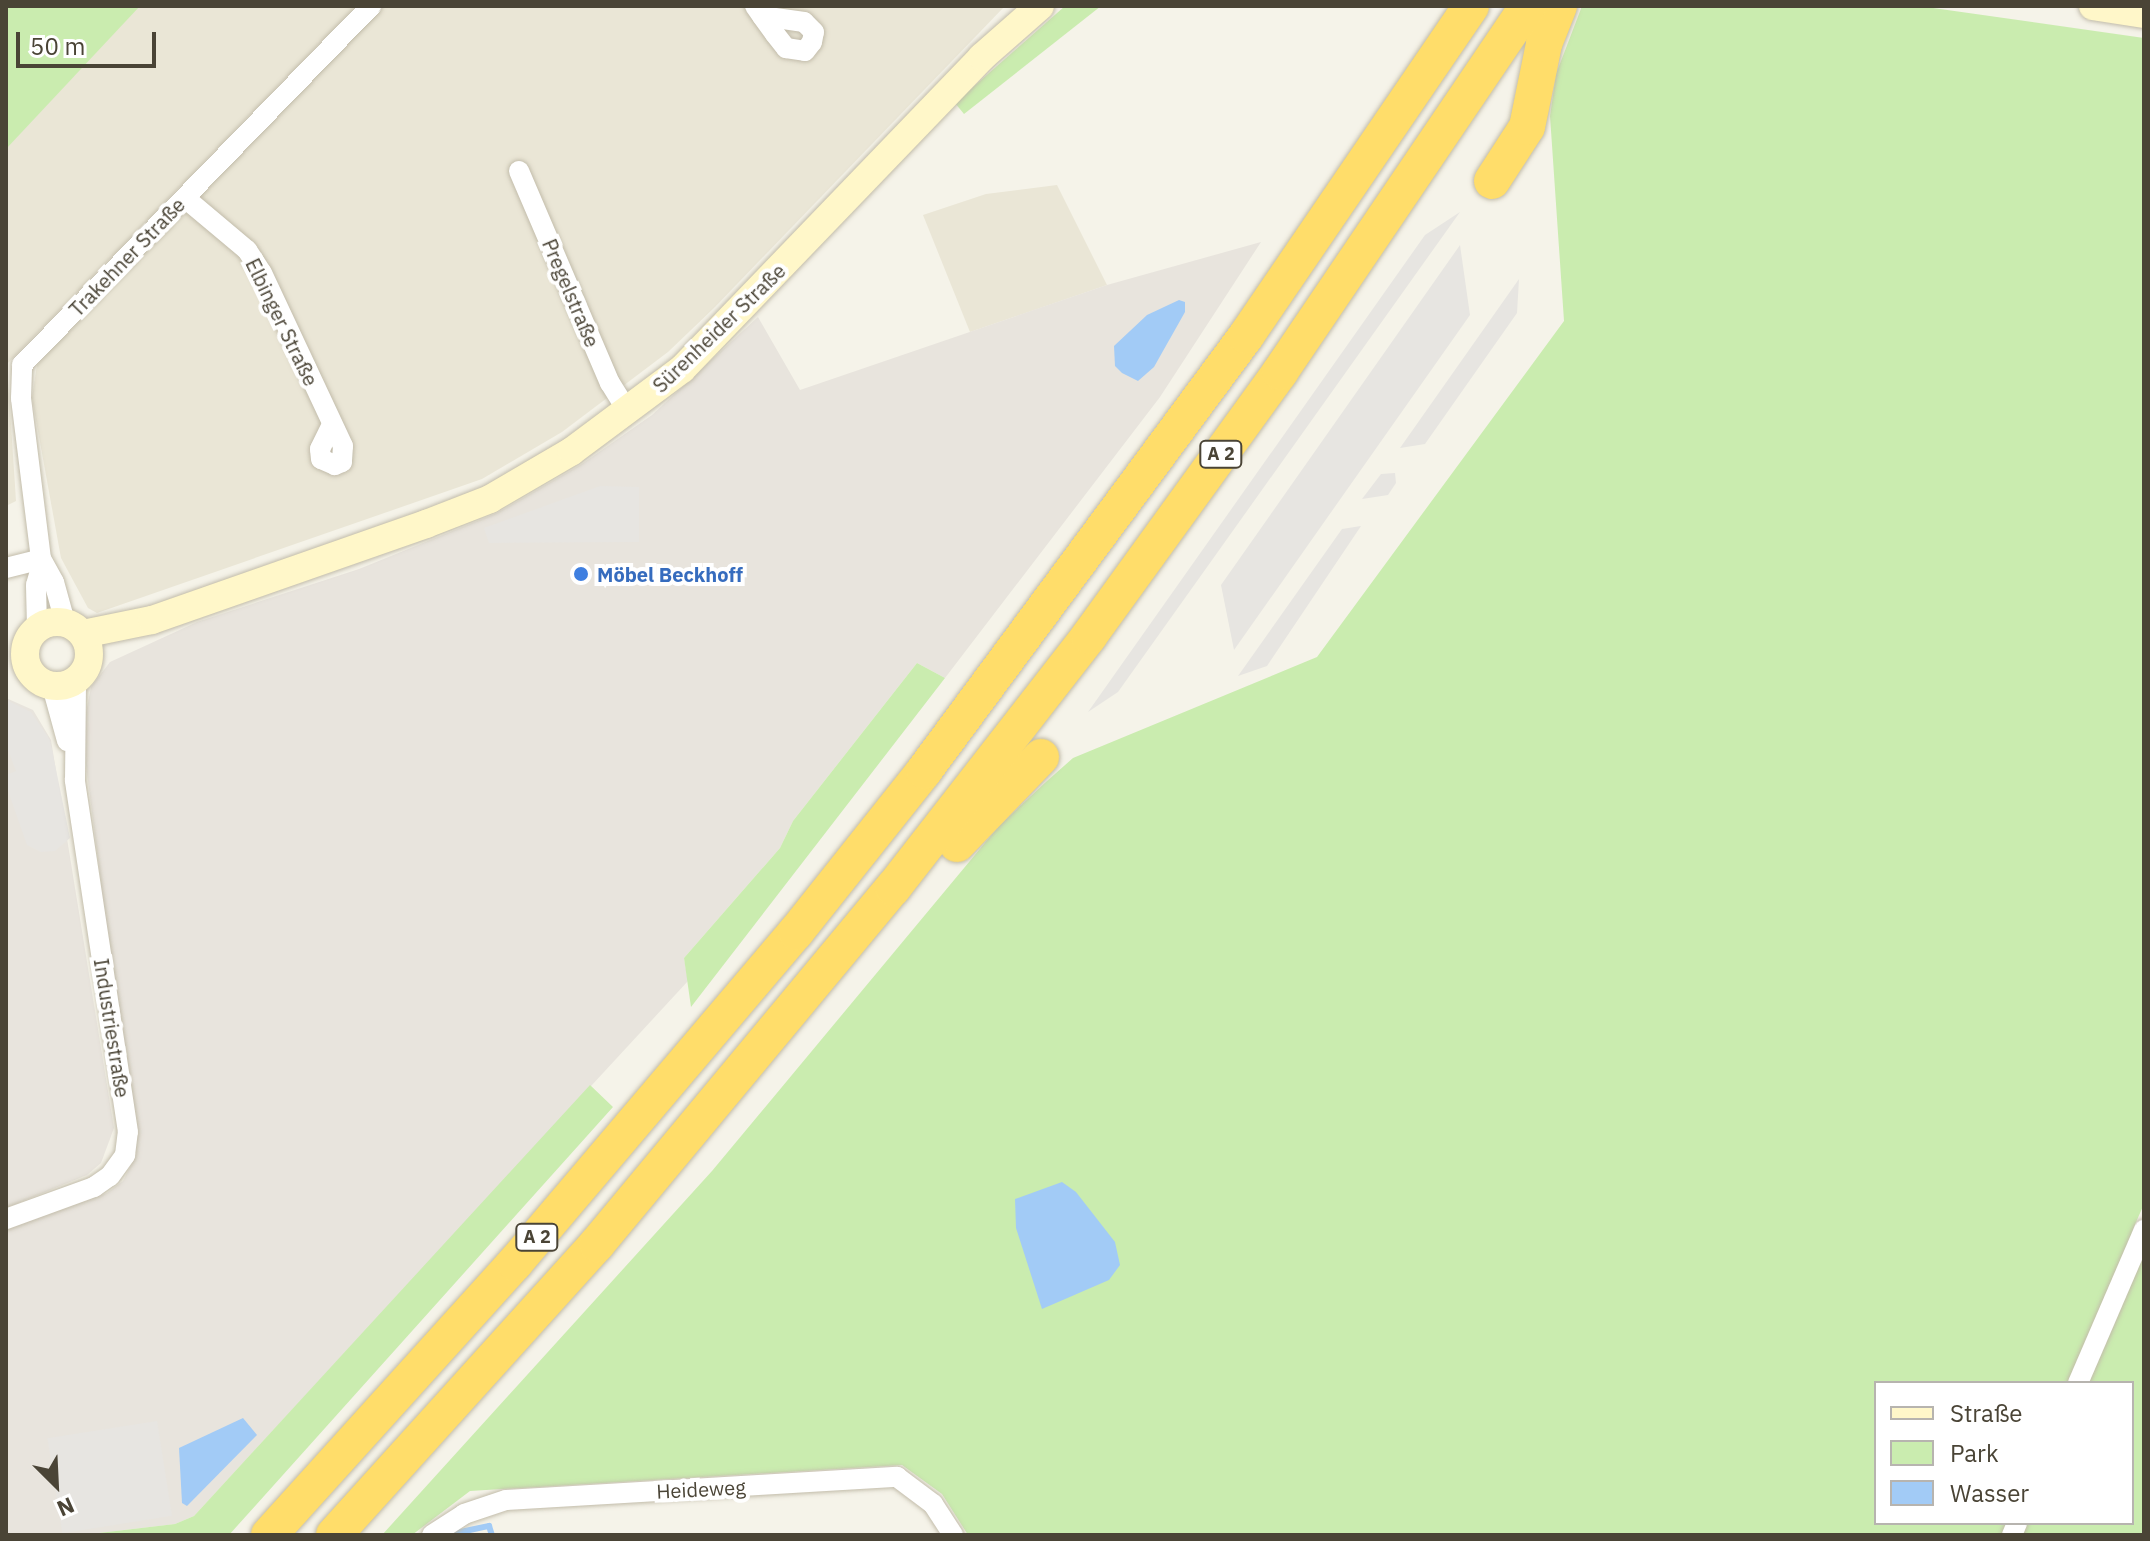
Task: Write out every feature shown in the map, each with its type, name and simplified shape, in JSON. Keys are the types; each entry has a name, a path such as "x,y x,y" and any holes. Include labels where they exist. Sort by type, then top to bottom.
{"highway":[{"name":"A 2","path":"269,1535 515,1263 796,932 914,783 1246,336 1471,6"},
{"name":"A 2","path":"334,1535 597,1244 893,888 1089,636 1280,372 1528,6"},
{"path":"1492,181 1527,127 1544,44 1559,6"},
{"path":"893,888 927,879 978,818 1041,757"}],"main road":[{"name":"Sürenheider Straße","path":"47,657 490,499 628,412 732,320 982,57 1040,6"},
{"path":"2093,6 2144,14"}],"street":[{"name":"Trakehner Straße","path":"47,657 36,585 42,562 22,365 371,6"},
{"name":"Pregelstraße","path":"519,171 610,383 628,412"},
{"name":"Elbinger Straße","path":"185,198 247,250 262,273 332,424"},
{"path":"6,568 42,562"},
{"name":"Industriestraße","path":"6,1219 94,1187 110,1176 125,1155 128,1132 74,765 47,657"},
{"path":"2079,1381 2144,1230"},
{"name":"Heideweg","path":"432,1535 464,1514 506,1500 897,1477 933,1504 953,1535"}],"shaded area":[{"path":"6,6 356,6 7,364 16,501 6,506"},
{"path":"384,6 1005,6 714,308 668,352 562,432 482,479 97,613 88,608 61,558 32,398 37,365"},
{"path":"1057,185 1107,285 970,332 923,215 986,194"},
{"path":"1460,212 1118,692 1088,712 1425,235"},
{"path":"1261,242 1160,397 945,678 917,663 793,821 780,848 684,958 688,981 194,1516 175,1524 82,1535 6,1535 6,1230 107,1193 123,1181 136,1155 82,734 91,687 110,662 197,622 359,569 497,513 582,464 652,415 758,317 800,390 1107,285"},
{"path":"1460,245 1470,315 1234,650 1221,585"},
{"path":"1519,279 1517,313 1425,444 1400,448"},
{"path":"1395,473 1396,483 1388,495 1362,499 1381,474"},
{"path":"600,486 639,487 639,542 489,543 484,528"},
{"path":"1361,526 1267,666 1238,676 1342,529"},
{"path":"6,698 33,710 51,740 114,1128 101,1163 87,1175 6,1208"},
{"path":"6,700 31,712 50,740 70,838 55,851 41,852 27,845 6,785 6,775 16,771 6,745"},
{"path":"157,1421 172,1516 62,1533 47,1438"}],"green space":[{"path":"6,6 140,6 6,149"},
{"path":"1065,6 1101,6 964,114 955,103"},
{"path":"1582,6 1919,6 2144,38 2144,1204 2133,1229 2144,1240 2144,1535 968,1535 942,1494 902,1465 470,1491 412,1535 382,1535 712,1171 999,826 1073,758 1317,657 1564,321 1550,116 1556,74"},
{"path":"917,663 945,678 691,1007 684,958 780,848 793,821"},
{"path":"590,1085 613,1107 229,1535 82,1535 175,1524 194,1516"}],"water":[{"path":"1179,300 1185,302 1185,312 1154,367 1138,381 1122,373 1115,366 1114,346 1147,315"},
{"path":"1062,1182 1076,1192 1115,1242 1120,1265 1109,1280 1042,1309 1016,1228 1015,1199"},
{"path":"243,1418 257,1435 187,1506 182,1503 179,1448"}],"waterway":[{"path":"451,1534 489,1526 492,1535"}],"place":[{"name":"Möbel Beckhoff","path":"581,574"}]}
